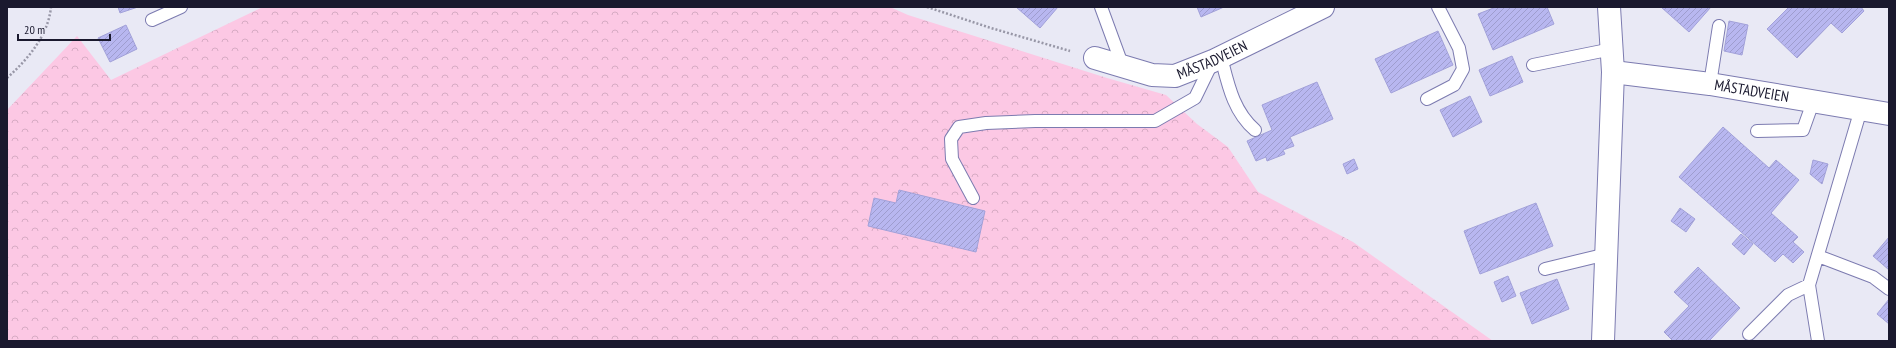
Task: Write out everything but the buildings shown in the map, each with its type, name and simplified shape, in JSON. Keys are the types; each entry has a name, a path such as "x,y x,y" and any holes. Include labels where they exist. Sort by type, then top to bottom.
{"street":[{"name":"MÅSTADVEIEN","path":"1095,58 1152,74 1175,76 1217,59 1297,13 1323,7"},
{"path":"1603,341 1613,72 1609,7"},
{"name":"MÅSTADVEIEN","path":"1613,72 1710,84 1889,114"}],"lane":[{"path":"152,20 181,7"},
{"path":"1101,7 1123,67"},
{"path":"1427,98 1454,85 1463,69 1459,48 1438,7"},
{"path":"1710,84 1719,26"},
{"path":"1533,65 1612,49"},
{"path":"1217,59 1232,99 1249,124 1255,130"},
{"path":"972,198 952,159 951,139 959,127 986,123 1155,121 1195,98 1217,59"},
{"path":"1757,131 1803,130 1812,102"},
{"path":"1818,341 1809,285 1861,109"},
{"path":"1545,269 1607,254"},
{"path":"1818,256 1873,277 1889,289"},
{"path":"1749,334 1788,295 1809,285"}],"path":[{"path":"7,78 39,42 46,28 51,7"},
{"path":"927,7 991,28 1095,58"}],"green space":[{"path":"263,7 890,7 908,15 1107,78 1166,95 1197,124 1228,147 1258,192 1353,242 1493,341 7,341 7,110 77,36 111,80"}]}
